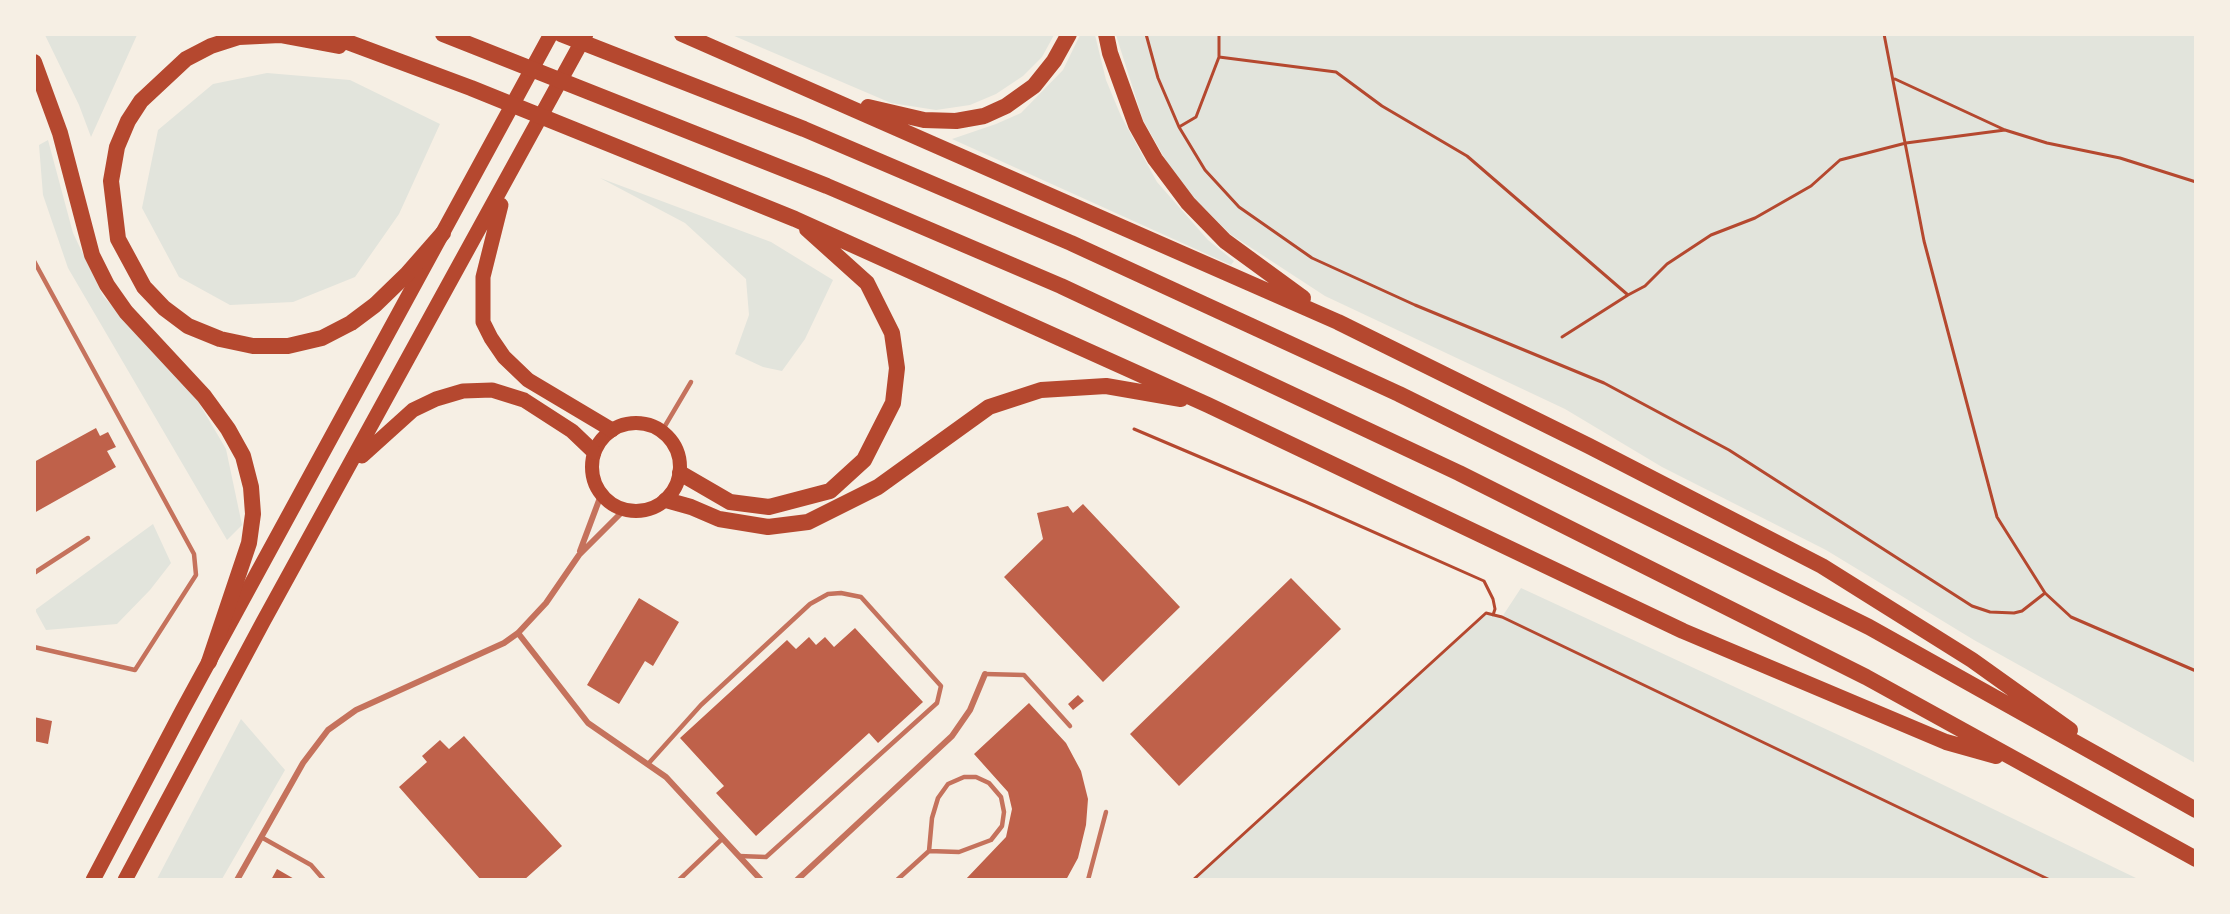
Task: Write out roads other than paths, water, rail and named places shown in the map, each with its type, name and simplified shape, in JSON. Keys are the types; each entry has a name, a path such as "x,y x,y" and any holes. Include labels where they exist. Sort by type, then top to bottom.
{"highway":[{"path":"326,34 583,132 795,219 1209,405 1683,631 1946,742 2023,763"},
{"path":"443,34 827,186 1061,286 1449,468 1866,677 2196,859"},
{"path":"93,879 551,34"},
{"path":"561,34 804,129 1071,243 1399,394 1869,627 2196,810"},
{"path":"125,879 586,34"},
{"path":"682,34 1338,322 1589,446 1822,566 1972,660 2118,767"},
{"path":"793,84 902,117 956,121 984,116 1006,106 1034,86 1054,61 1069,34"},
{"path":"1106,34 1110,53 1136,125 1155,159 1188,203 1235,249 1338,322"},
{"path":"388,57 280,35 258,35 239,37 212,46 186,59 141,100 117,147 111,181 118,239 144,287 164,308 188,326 220,339 253,346 288,346 322,338 351,323 375,305 407,274 443,233"},
{"path":"34,62 60,133 92,255 107,285 126,312 204,396 228,429 243,456 251,487 253,514 249,543 209,662"},
{"path":"511,172 493,230 483,277 483,322 504,357 516,370 549,393 612,430"},
{"path":"680,473 730,502 769,507 830,490 864,460 893,403 897,368 892,333 867,283 795,219"},
{"path":"666,500 691,507 719,519 768,527 808,522 878,487 989,407 1041,390 1106,386 1209,405"},
{"path":"342,479 374,443 413,410 436,399 463,391 492,390 524,400 572,431 594,452"}],"main road":[{"path":"628,424 646,424 662,431 673,443 679,457 680,473 677,483 666,500 646,510 624,510 601,495 594,482 592,467 594,452 599,443 612,430 628,424"}],"street":[{"path":"579,555 601,495"},
{"path":"237,879 303,763 328,730 356,710 504,643 518,633 546,603 579,555 624,510"},
{"path":"518,633 588,723 666,777 737,856 761,879"},
{"path":"797,879 952,736 970,710 985,674"}],"lane":[{"path":"34,261 189,543 194,554 196,575 135,670 34,647"},
{"path":"662,431 691,382"},
{"path":"34,573 88,538"},
{"path":"648,764 701,705 810,604 828,594 841,593 861,597 941,686 937,703 766,857 737,856"},
{"path":"985,674 1024,675 1070,726"},
{"path":"897,879 929,851 959,852 991,840 1002,826 1004,812 1001,797 989,783 976,777 964,777 948,784 938,798 932,818 929,851"},
{"path":"1088,879 1106,812"},
{"path":"261,837 311,865 324,879"},
{"path":"679,879 722,839"}]}
